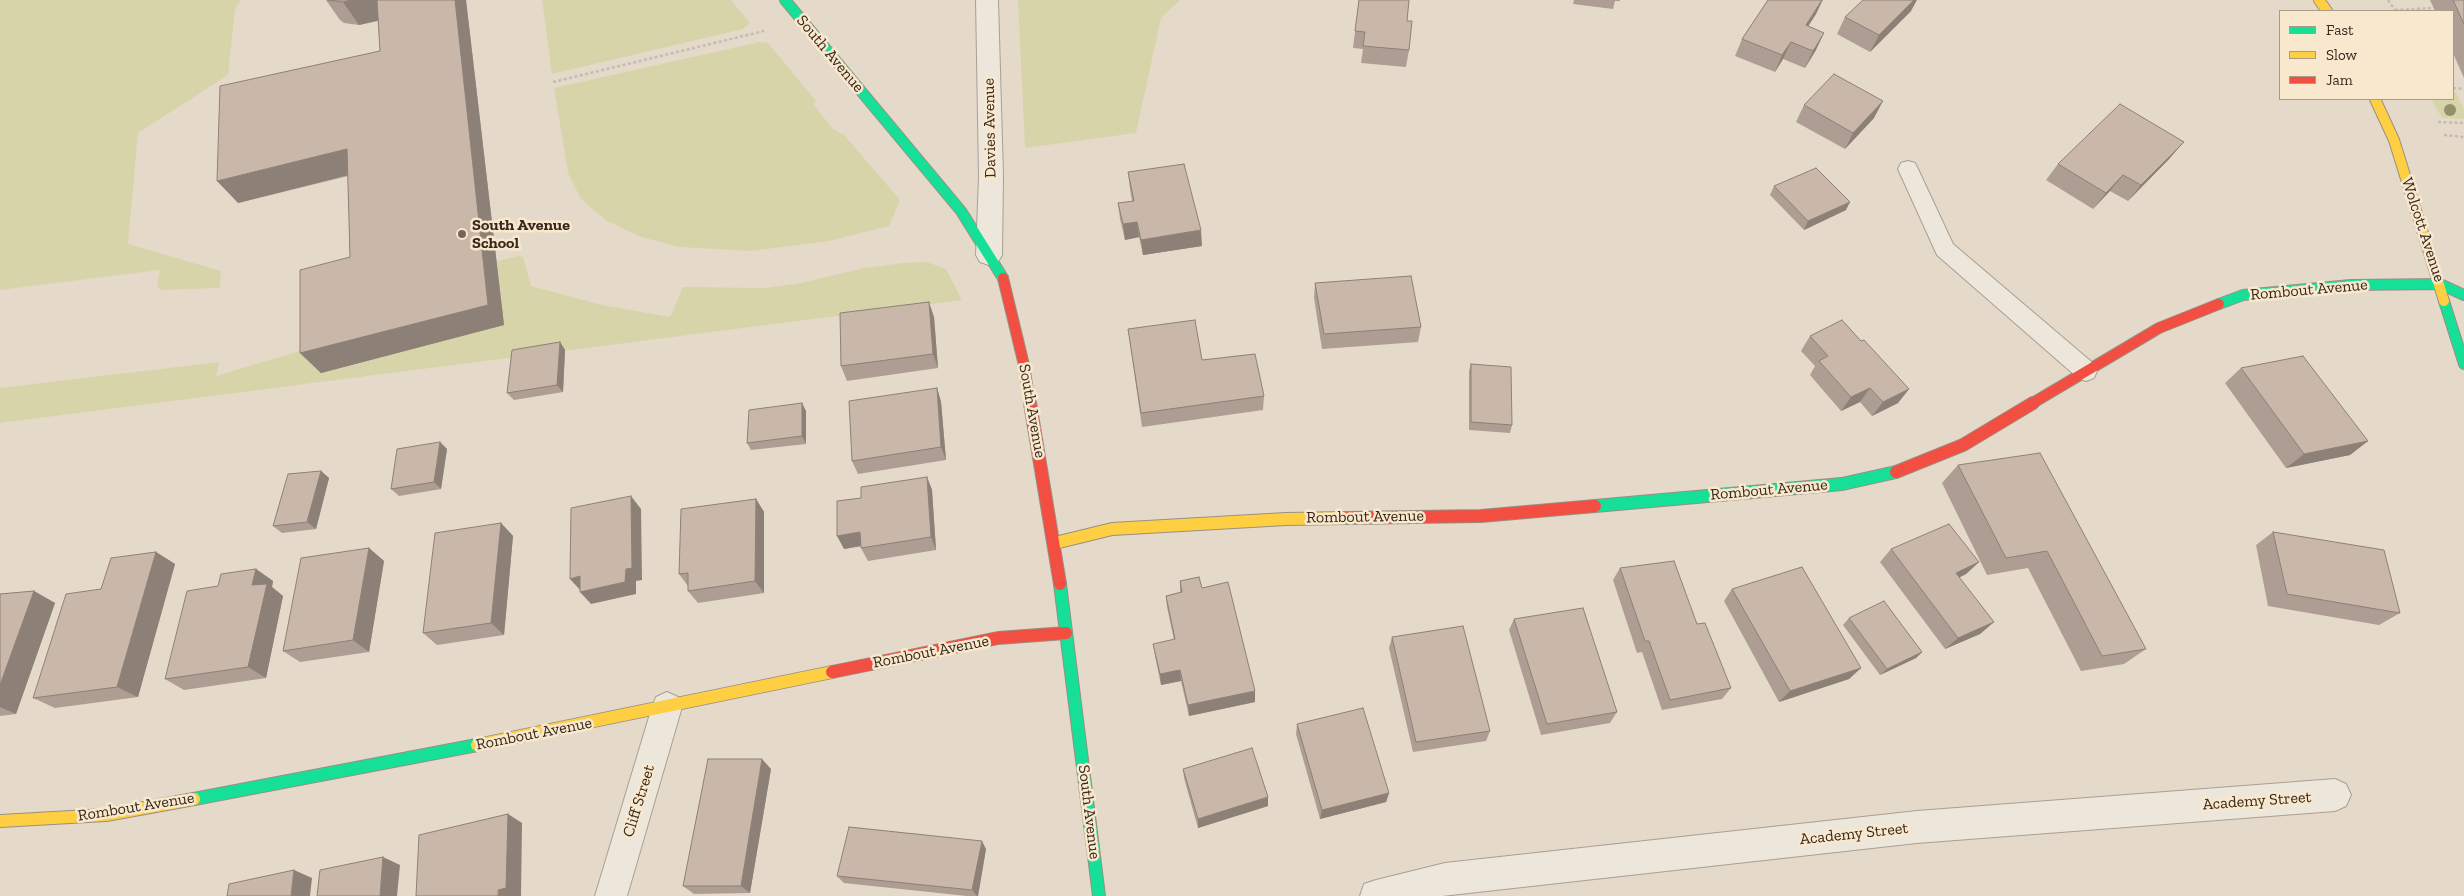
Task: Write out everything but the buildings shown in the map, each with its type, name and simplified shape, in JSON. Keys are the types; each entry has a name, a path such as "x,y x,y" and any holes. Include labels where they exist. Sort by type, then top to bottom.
{"street":[{"name":"South Avenue","path":"785,0 961,211 1005,281 1022,355 1056,543 1100,896"},
{"name":"Davies Avenue","path":"987,0 991,176 989,255"},
{"name":"Wolcott Avenue","path":"2375,100 2394,140 2464,364"},
{"path":"2440,284 2464,296"},
{"name":"Rombout Avenue","path":"1056,543 1112,528 1286,519 1481,516 1842,484 1897,472 1963,445 2159,328 2243,295 2351,285 2440,284"},
{"name":"Rombout Avenue","path":"0,821 106,815 386,764 998,638 1066,633"},
{"name":"Cliff Street","path":"610,896 667,707"},
{"name":"Academy Street","path":"1376,896 1445,879 1917,827 2335,795"}],"lane":[{"path":"1908,169 1945,248 2086,371"}],"path":[{"path":"2388,0 2395,10 2433,8"},
{"path":"553,82 764,32"},
{"path":"2438,122 2464,122"},
{"path":"2444,135 2464,137"}],"shaded area":[{"path":"0,0 241,0 235,10 228,75 138,133 128,244 221,271 220,288 160,290 157,285 160,270 0,290"},
{"path":"542,0 731,0 750,23 743,29 552,74"},
{"path":"1018,0 1180,0 1161,18 1136,133 1025,148"},
{"path":"760,42 768,43 816,101 814,105 832,128 845,136 900,200 889,226 829,241 751,251 680,247 641,237 607,221 581,199 568,173 554,88"},
{"path":"2454,92 2456,92 2464,110 2464,119 2442,118 2432,100 2454,100"},
{"path":"519,256 523,257 531,286 602,305 670,317 683,287 766,288 801,283 864,268 903,263 927,262 946,269 962,300 0,423 0,388 219,362 216,376 320,345 503,325 497,261"}],"traffic: fast":[{"path":"785,0 961,211 1003,278"},
{"path":"2219,304 2243,295 2351,285 2440,284 2464,295"},
{"path":"2444,301 2464,364"},
{"path":"1595,506 1842,484 1896,472"},
{"path":"1060,584 1099,896"},
{"path":"194,799 477,745"}],"traffic: slow":[{"path":"2319,0 2326,10"},
{"path":"2375,100 2394,140 2444,301"},
{"path":"1055,543 1112,529 1286,519 1347,518"},
{"path":"477,745 832,672"},
{"path":"0,821 106,815 194,799"}],"traffic: jam":[{"path":"1003,278 1024,365 1060,584"},
{"path":"1896,472 1963,445 2159,328 2219,304"},
{"path":"1347,518 1481,516 1595,506"},
{"path":"832,672 998,638 1066,633"}],"place":[{"name":"South Avenue School","path":"462,234"}]}
